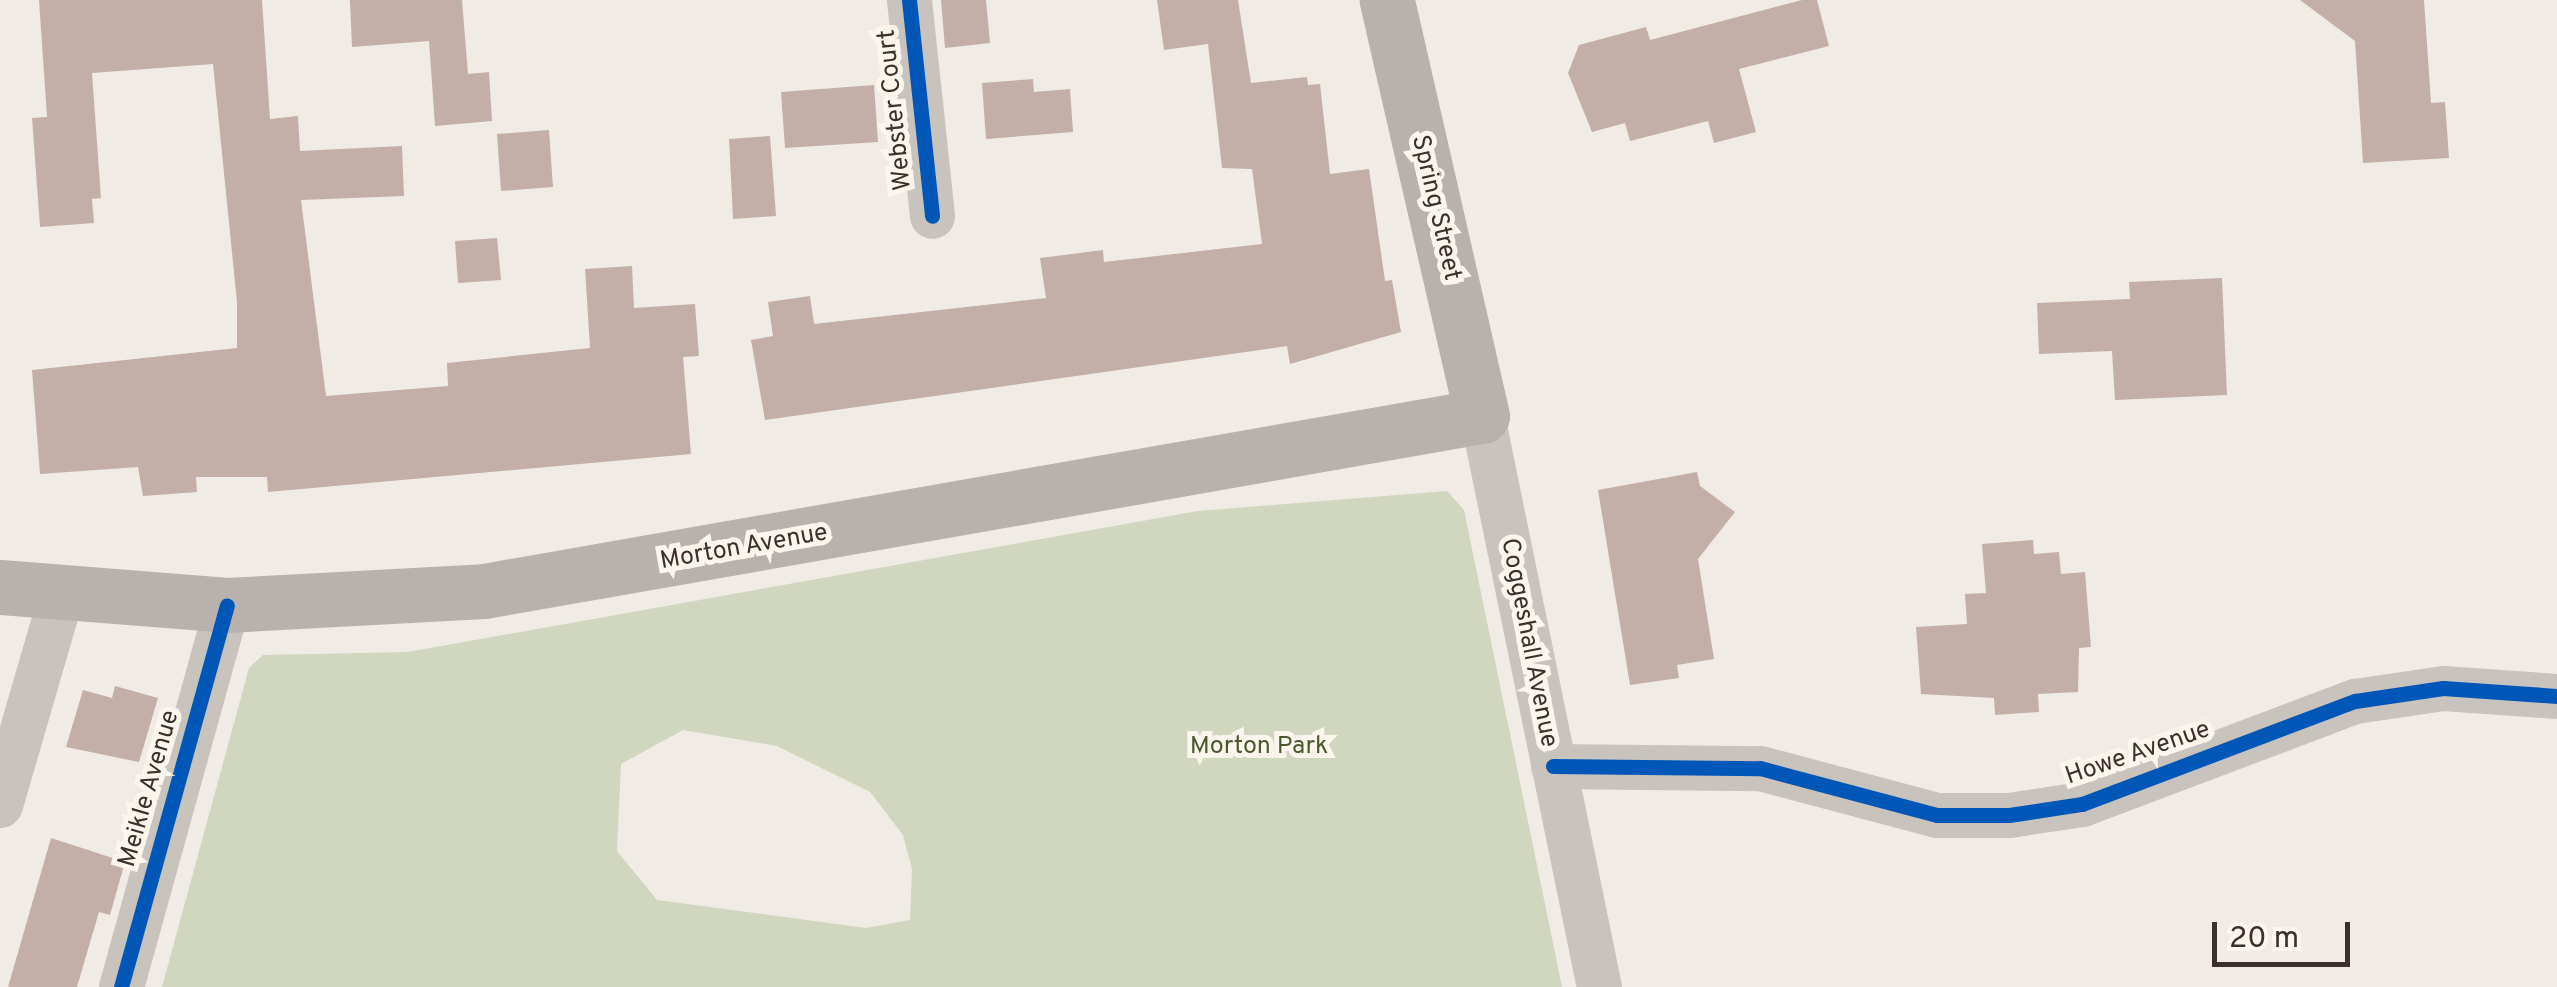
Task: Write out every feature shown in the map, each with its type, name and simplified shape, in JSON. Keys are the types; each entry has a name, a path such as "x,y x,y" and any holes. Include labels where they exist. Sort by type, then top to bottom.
{"main road":[{"name":"Spring Street","path":"1388,0 1482,416"},
{"name":"Morton Avenue","path":"0,587 227,605 373,600 582,576 1482,416"}],"street":[{"name":"Webster Court","path":"910,0 932,216"},
{"name":"Coggeshall Avenue","path":"1482,416 1599,987"},
{"path":"0,804 62,590"},
{"name":"Meikle Avenue","path":"120,987 227,605"},
{"name":"Howe Avenue","path":"1553,766 1760,768 1937,815 2008,815 2082,804 2356,701 2444,688 2557,696"}],"green space":[{"name":"Morton Park","path":"1447,491 1464,510 1562,987 162,987 249,668 263,655 408,652 1198,511","holes":["683,730 777,746 870,792 903,835 912,869 910,920 866,928 657,900 617,851 621,764"]}],"building":[{"path":"39,0 262,0 270,119 298,116 300,151 402,146 404,196 301,200 326,396 448,386 447,363 590,348 585,269 632,266 634,308 695,304 699,356 683,357 691,454 268,492 267,477 196,477 197,492 143,496 138,467 40,474 32,370 237,348 237,302 213,64 92,73 101,198 92,199 94,223 40,227 32,118 47,117"},
{"path":"350,0 462,0 468,74 489,72 492,121 435,126 429,41 352,47"},
{"path":"941,0 986,0 990,43 945,48"},
{"path":"1157,0 1238,0 1251,83 1307,77 1308,85 1320,84 1330,174 1369,169 1385,281 1392,280 1401,332 1290,364 1287,346 765,420 751,340 773,336 768,302 810,296 814,324 1046,298 1040,258 1103,250 1104,262 1262,244 1252,169 1222,168 1208,44 1164,50"},
{"path":"1802,0 1817,0 1829,46 1739,69 1756,132 1714,143 1708,121 1630,141 1625,123 1592,132 1568,73 1579,45 1646,27 1650,40"},
{"path":"2300,0 2424,0 2431,103 2445,102 2449,158 2363,163 2355,41"},
{"path":"1033,79 1034,92 1070,89 1073,132 986,139 982,83"},
{"path":"874,85 878,142 785,148 781,92"},
{"path":"549,130 553,187 501,191 497,134"},
{"path":"770,136 776,216 733,219 729,139"},
{"path":"497,238 501,280 458,283 455,241"},
{"path":"2222,278 2227,395 2115,400 2112,351 2039,354 2037,303 2130,299 2129,282"},
{"path":"1697,472 1700,486 1735,512 1698,559 1714,659 1677,665 1679,678 1630,685 1598,490"},
{"path":"2033,540 2034,554 2059,552 2061,574 2085,572 2091,647 2079,648 2078,692 2038,694 2039,712 1995,715 1994,698 1921,694 1916,627 1967,624 1965,594 1986,593 1982,544"},
{"path":"115,686 158,698 139,762 66,747 83,690 112,698"},
{"path":"51,838 125,862 110,915 99,912 77,987 8,987"}],"cycle path":[{"path":"909,0 932,216"},
{"path":"121,987 227,605"},
{"path":"1553,766 1760,768 1937,815 2009,815 2082,804 2355,701 2443,688 2557,696"}]}
